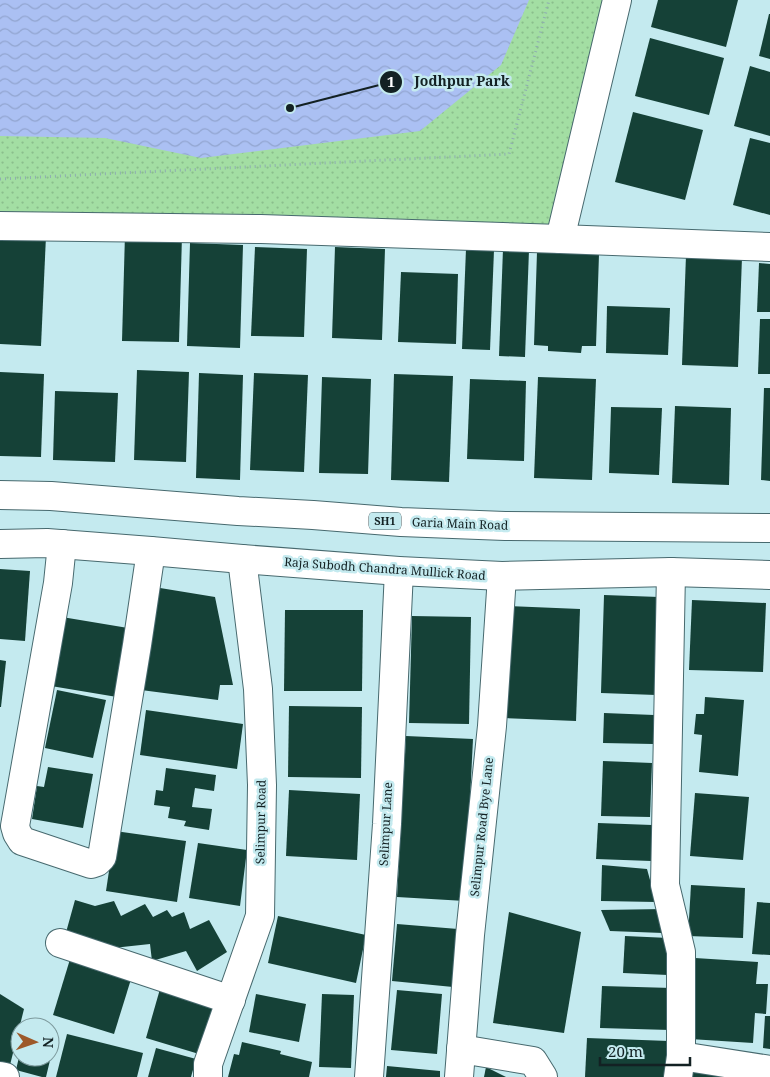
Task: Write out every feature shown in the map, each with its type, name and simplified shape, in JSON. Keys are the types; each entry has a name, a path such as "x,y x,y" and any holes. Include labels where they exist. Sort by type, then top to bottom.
{"street":[{"path":"560,239 617,0"},
{"path":"0,226 261,229 770,247"},
{"name":"Garia Main Road","path":"0,495 51,496 402,522 505,526 770,528"},
{"name":"Raja Subodh Chandra Mullick Road","path":"0,544 47,543 399,571 502,576 671,572 770,575"},
{"path":"62,544 58,583 15,826 22,841 91,864 97,862 102,857 151,551"},
{"name":"Selimpur Road","path":"208,1077 208,1064 260,916 262,785 258,689 242,559"},
{"name":"Selimpur Lane","path":"369,1077 387,824 399,571"},
{"path":"671,572 665,885 681,952 680,1066 770,1070"},
{"name":"Selimpur Road Bye Lane","path":"459,1077 470,935 492,726 502,576"},
{"path":"60,943 231,1000"},
{"path":"461,1049 533,1061 542,1077"},
{"path":"0,1076 5,1077"}],"path":[{"path":"0,179 510,154 549,0"}],"green space":[{"path":"0,0 607,0 551,230 0,217"}],"water":[{"path":"0,0 529,0 501,65 420,131 201,158 105,138 0,136"}],"building":[{"path":"658,0 738,0 726,47 651,27"},
{"path":"770,14 770,59 759,56"},
{"path":"650,38 724,58 709,115 635,96"},
{"path":"750,66 770,72 770,136 734,126"},
{"path":"633,112 703,130 685,200 615,182"},
{"path":"750,138 770,143 770,215 733,205"},
{"path":"0,234 46,236 41,346 0,344"},
{"path":"125,234 182,236 179,342 122,341"},
{"path":"190,243 243,245 240,348 187,346"},
{"path":"255,247 307,249 304,337 251,336"},
{"path":"335,247 385,249 382,340 332,338"},
{"path":"466,249 494,250 490,350 462,349"},
{"path":"503,249 529,250 525,357 499,356"},
{"path":"537,252 599,254 596,346 582,346 581,353 548,351 548,346 534,345"},
{"path":"686,255 742,257 738,367 682,365"},
{"path":"759,263 770,264 770,312 757,312"},
{"path":"401,272 458,274 456,344 398,342"},
{"path":"607,306 670,308 668,355 606,353"},
{"path":"760,319 770,319 770,374 758,374"},
{"path":"137,370 189,372 186,462 134,460"},
{"path":"0,372 44,374 41,457 0,456"},
{"path":"199,373 243,375 240,480 196,478"},
{"path":"254,373 308,375 304,472 250,470"},
{"path":"394,374 453,376 449,482 391,480"},
{"path":"322,377 371,379 368,474 319,473"},
{"path":"538,377 596,379 592,480 534,478"},
{"path":"470,379 526,381 524,461 467,459"},
{"path":"764,388 770,388 770,481 761,480"},
{"path":"55,391 118,393 115,462 53,460"},
{"path":"675,406 731,408 729,485 672,483"},
{"path":"611,407 662,408 659,475 609,473"},
{"path":"0,569 30,571 25,641 0,639"},
{"path":"154,587 215,597 233,685 220,685 218,700 141,690"},
{"path":"604,595 659,597 656,695 601,693"},
{"path":"692,600 766,603 763,672 689,670"},
{"path":"507,606 580,609 576,721 503,718"},
{"path":"285,610 363,610 362,691 284,691"},
{"path":"412,616 471,617 469,724 409,723"},
{"path":"62,617 128,628 117,697 51,686"},
{"path":"0,660 6,661 1,707 0,707"},
{"path":"57,690 106,700 93,758 45,748"},
{"path":"705,697 744,700 738,776 699,772 702,735 694,734 696,714 704,714"},
{"path":"289,706 362,707 361,778 288,777"},
{"path":"146,710 243,724 237,769 140,755"},
{"path":"604,713 654,715 653,744 603,743"},
{"path":"406,736 473,739 465,901 397,897"},
{"path":"603,761 652,763 650,817 601,816"},
{"path":"48,767 93,774 83,828 32,819 37,786 44,787"},
{"path":"166,768 216,775 214,791 195,788 192,807 212,809 209,830 184,826 186,821 168,818 170,807 154,805 156,790 163,791"},
{"path":"289,790 360,794 357,860 286,856"},
{"path":"695,793 749,797 743,860 690,856"},
{"path":"598,823 652,825 651,861 596,859"},
{"path":"115,831 186,841 177,902 106,891"},
{"path":"198,843 247,850 240,906 189,898"},
{"path":"602,865 647,869 656,902 601,901"},
{"path":"691,885 745,888 743,938 688,936"},
{"path":"75,900 95,906 114,901 121,916 145,904 153,917 167,910 172,917 184,912 190,929 209,920 227,952 197,971 186,951 152,961 150,944 113,948 65,936"},
{"path":"757,902 770,903 770,955 752,954"},
{"path":"663,909 663,933 610,931 601,910"},
{"path":"509,912 581,932 564,1033 493,1023"},
{"path":"278,916 366,935 356,983 268,963"},
{"path":"397,924 458,929 453,987 392,981"},
{"path":"625,936 669,938 668,975 623,973"},
{"path":"71,956 132,976 114,1034 53,1015"},
{"path":"695,958 758,962 756,984 768,984 766,1014 755,1013 753,1043 690,1039"},
{"path":"602,986 672,988 670,1030 600,1028"},
{"path":"160,989 214,1004 199,1054 146,1038"},
{"path":"397,990 442,994 437,1054 391,1050"},
{"path":"0,994 24,1009 22,1017 10,1017 10,1065 9,1069 0,1067"},
{"path":"256,994 306,1004 299,1042 249,1032"},
{"path":"322,994 354,995 351,1068 319,1067"},
{"path":"765,1016 770,1016 770,1049 763,1048"},
{"path":"67,1034 143,1053 137,1077 56,1077"},
{"path":"587,1038 669,1041 668,1077 585,1077"},
{"path":"242,1042 281,1051 280,1054 312,1062 309,1077 228,1077 234,1054 239,1055"},
{"path":"156,1048 196,1059 191,1077 148,1077"},
{"path":"387,1066 440,1071 440,1077 386,1077"},
{"path":"17,1067 48,1067 46,1077 16,1070"},
{"path":"486,1067 506,1077 484,1077"},
{"path":"688,1071 733,1077 688,1077"}],"place":[{"name":"Jodhpur Park","path":"290,108"}]}
